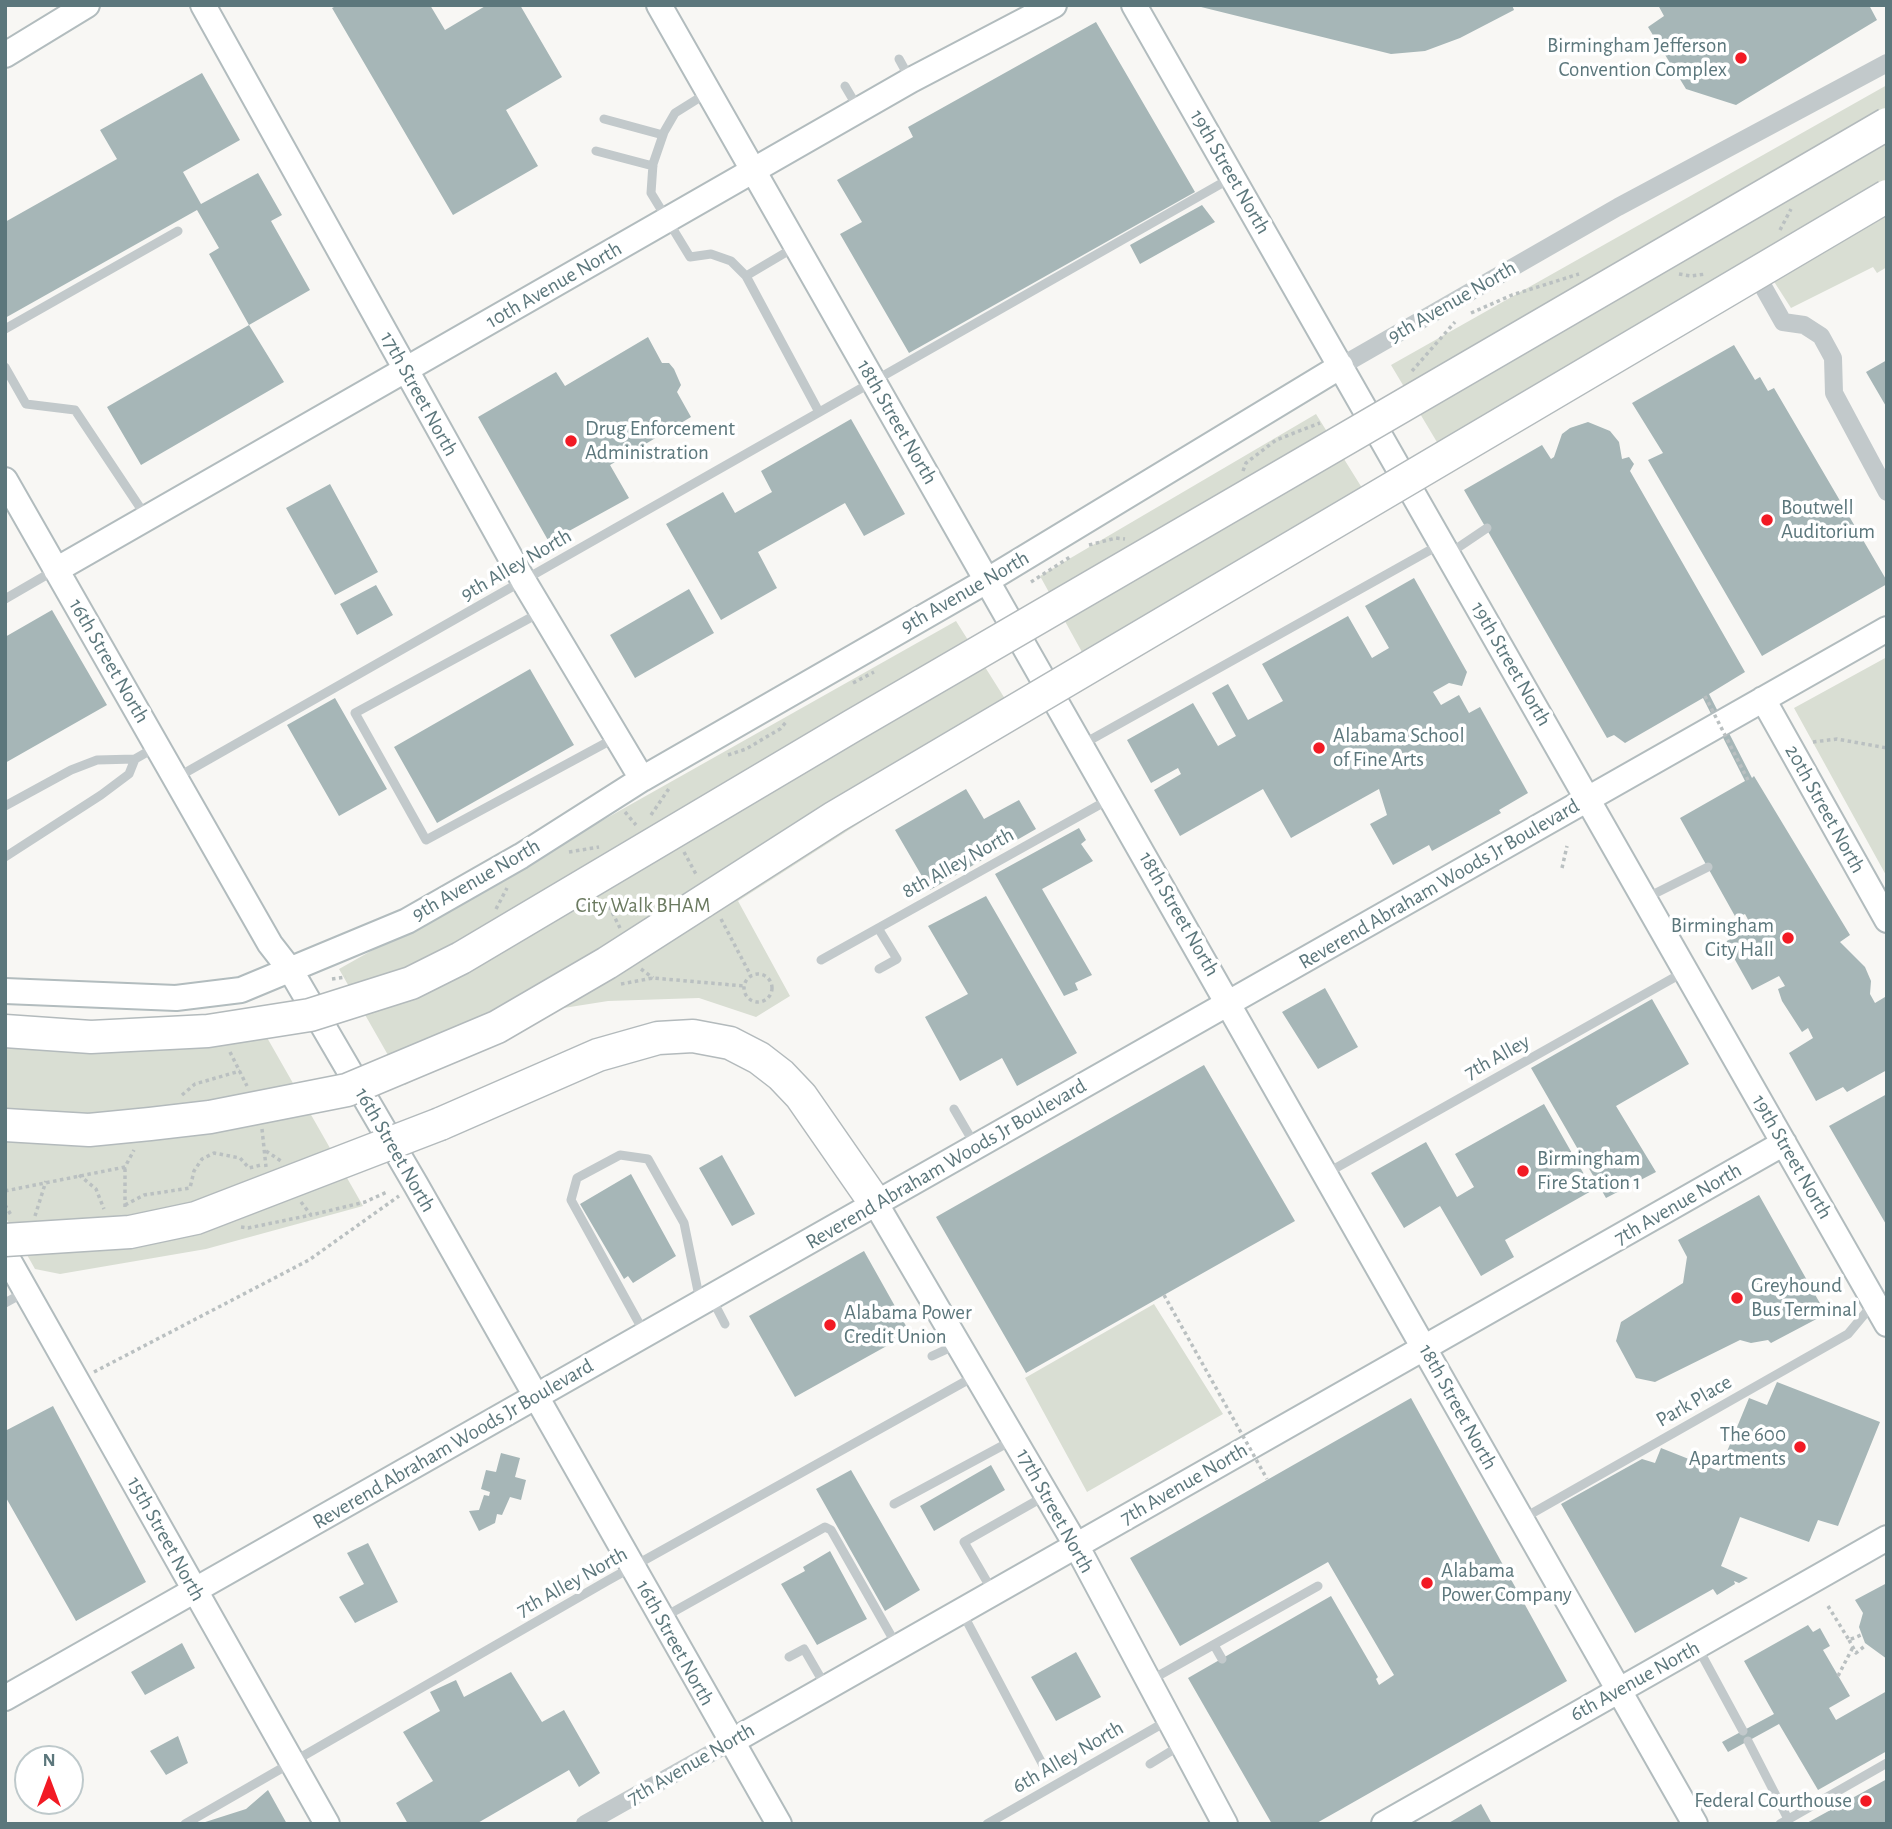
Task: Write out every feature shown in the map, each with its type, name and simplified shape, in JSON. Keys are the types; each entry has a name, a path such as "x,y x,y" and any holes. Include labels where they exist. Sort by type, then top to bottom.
{"highway":[{"path":"5,1031 91,1037 208,1031 310,1015 411,984 461,958 887,705 1887,124"},
{"path":"5,1125 89,1130 210,1117 333,1093 427,1058 496,1027 607,963 835,817 1887,196"},
{"path":"5,1240 130,1232 196,1218 440,1124 598,1055 658,1038 693,1036 730,1043 781,1074 801,1096 876,1203"}],"street":[{"path":"5,55 87,5"},
{"name":"17th Street North","path":"203,5 541,612 642,779"},
{"name":"18th Street North","path":"659,5 1230,1002 1695,1824"},
{"name":"10th Avenue North","path":"56,570 859,110 905,70 1054,5"},
{"name":"19th Street North","path":"1135,5 1784,1143 1880,1295 1887,1324"},
{"name":"9th Avenue North","path":"5,992 176,998 241,990 407,921 521,856 642,779 988,580 1341,366 1618,207 1887,63"},
{"path":"1751,264 1783,322 1804,325 1821,336 1833,358 1834,393 1887,492"},
{"name":"16th Street North","path":"5,480 270,944 291,971 416,1185 779,1824"},
{"name":"Reverend Abraham Woods Jr Boulevard","path":"5,1698 1887,629"},
{"name":"20th Street North","path":"1763,699 1887,920"},
{"name":"7th Avenue North","path":"585,1824 1784,1143"},
{"name":"17th Street North","path":"876,1203 1076,1545 1167,1721 1225,1824"},
{"name":"15th Street North","path":"5,1254 16,1297 77,1381 327,1824"},
{"name":"6th Avenue North","path":"1384,1824 1887,1538"}],"lane":[{"path":"845,86 859,110"},
{"path":"708,92 675,113 663,135 653,166 651,193 690,257 711,254 731,261 746,276 819,412"},
{"path":"604,119 663,135"},
{"path":"596,151 653,166"},
{"name":"9th Alley North","path":"176,778 1233,177"},
{"path":"5,328 178,231"},
{"path":"746,276 797,246"},
{"path":"5,367 26,404 75,410 147,518"},
{"path":"1082,745 1487,528"},
{"path":"5,599 56,570"},
{"path":"541,612 355,713 426,840 615,738"},
{"path":"5,806 71,770 97,760 135,759 158,746"},
{"path":"5,857 129,774 135,759"},
{"name":"8th Alley North","path":"821,960 1112,798"},
{"path":"1645,898 1707,867"},
{"path":"878,928 897,959 879,969"},
{"name":"7th Alley","path":"1325,1174 1686,970"},
{"path":"954,1109 975,1147"},
{"path":"645,1335 571,1200 577,1178 620,1155 648,1159 684,1223 706,1300 724,1324"},
{"name":"Park Place","path":"1521,1519 1848,1334 1880,1295"},
{"path":"932,1356 959,1344"},
{"name":"7th Alley North","path":"185,1824 977,1374"},
{"path":"894,1504 1015,1440"},
{"path":"993,1592 964,1542 1046,1496"},
{"path":"662,1618 825,1527 831,1530 897,1647"},
{"path":"1147,1682 1318,1586"},
{"path":"961,1610 1045,1769"},
{"path":"1214,1646 1222,1659"},
{"path":"1697,1647 1743,1731"},
{"path":"789,1657 804,1649 826,1687"},
{"name":"6th Alley North","path":"986,1824 1167,1721"},
{"path":"1748,1741 1784,1821 1887,1763"},
{"path":"1150,1764 1181,1745"}],"path":[{"path":"848,685 861,681 881,667"},
{"path":"1705,696 1748,780"},
{"path":"725,756 746,749 780,729 788,720"},
{"path":"1813,742 1837,739 1887,748"},
{"path":"1887,764 1887,779"},
{"path":"647,821 673,783"},
{"path":"624,811 641,829"},
{"path":"1562,868 1567,846"},
{"path":"558,854 603,847"},
{"path":"580,849 586,861"},
{"path":"495,911 512,877"},
{"path":"604,896 621,932"},
{"path":"639,967 653,978"},
{"path":"762,974 770,980 772,989 765,1000 756,1002 746,994 744,986 752,975 762,974"},
{"path":"332,979 348,976"},
{"path":"621,984 653,978 744,986"},
{"path":"228,1050 251,1096"},
{"path":"261,1120 266,1163 263,1178"},
{"path":"125,1205 144,1195 190,1188 198,1165 214,1153 240,1158 249,1168 266,1163"},
{"path":"79,1175 96,1189 107,1216"},
{"path":"77,1381 309,1260 416,1185"},
{"path":"238,1226 248,1228 311,1215"},
{"path":"1164,1295 1267,1479"},
{"path":"1828,1606 1856,1653 1866,1645"},
{"path":"1849,1640 1861,1635"},
{"path":"1839,1676 1853,1647"}],"green space":[{"path":"1887,85 1887,267 1877,273 1873,267 1791,308 1773,280 1450,464 1391,365"},
{"path":"1316,414 1372,504 1093,672 1040,576"},
{"name":"City Walk BHAM","path":"956,621 1019,721 738,901 790,996 756,1017 699,998 608,1001 551,1010 405,1085 339,969"},
{"path":"1887,657 1887,877 1794,708"},
{"path":"253,1013 363,1206 206,1249 60,1274 35,1269 5,1216 5,1020 103,1022"},
{"path":"1154,1304 1223,1414 1087,1492 1025,1378"}],"building":[{"path":"338,5 430,5 445,30 487,5 520,5 562,77 506,110 538,166 453,215 332,8"},
{"name":"Birmingham Jefferson Convention Complex","path":"1193,5 1512,5 1514,10 1460,38 1425,51 1391,54"},
{"name":"Birmingham Jefferson Convention Complex","path":"1658,5 1869,5 1877,20 1736,105 1686,89 1648,27 1664,16"},
{"path":"1096,22 1195,192 909,353 840,234 862,222 837,180 913,137 908,127"},
{"path":"202,73 240,140 183,172 201,204 258,173 282,215 271,221 310,290 249,325 209,254 219,248 197,210 5,318 5,222 117,159 100,130"},
{"path":"1202,205 1215,222 1140,264 1130,245"},
{"path":"249,325 284,382 141,465 107,407"},
{"name":"Drug Enforcement Administration","path":"648,337 662,363 669,363 674,369 681,385 677,392 691,417 610,465 629,498 549,542 478,417 556,372 565,386"},
{"name":"Boutwell Auditorium","path":"1734,345 1755,380 1760,377 1768,391 1774,388 1887,581 1887,584 1762,656 1648,460 1663,453 1632,403"},
{"path":"1887,360 1887,408 1866,372"},
{"path":"851,419 905,514 864,536 845,503 758,552 777,588 721,620 666,524 723,492 735,513 772,492 761,471"},
{"path":"1588,422 1610,431 1619,442 1622,459 1629,457 1634,464 1630,471 1745,672 1709,694 1752,778 1754,776 1850,935 1840,942 1865,967 1871,981 1870,994 1875,1003 1885,997 1887,1000 1887,1070 1847,1092 1843,1087 1816,1101 1789,1053 1813,1038 1808,1028 1802,1032 1782,1001 1778,989 1785,986 1779,976 1752,990 1725,942 1752,927 1745,914 1736,918 1680,818 1745,781 1703,698 1625,743 1614,735 1607,738 1464,490 1542,445 1551,459 1562,434"},
{"path":"330,484 378,572 335,595 286,508"},
{"path":"1414,578 1467,672 1462,686 1449,683 1433,692 1441,705 1459,695 1469,713 1480,707 1528,793 1499,810 1501,813 1432,851 1429,845 1393,865 1370,824 1387,815 1379,789 1291,838 1263,789 1180,836 1154,790 1181,774 1178,768 1151,783 1127,740 1193,703 1218,746 1236,736 1212,693 1228,684 1248,720 1283,701 1262,664 1348,616 1372,658 1389,648 1365,606"},
{"path":"376,585 393,615 357,635 340,604"},
{"path":"689,589 714,633 635,678 610,635"},
{"path":"52,610 107,705 5,763 5,637"},
{"path":"530,669 574,745 437,823 394,747"},
{"path":"335,698 387,789 339,816 287,725"},
{"path":"966,789 984,819 1019,800 1036,829 930,890 895,830"},
{"path":"1079,828 1086,840 1081,844 1093,861 1042,889 1092,975 1075,983 1078,990 1064,996 995,874"},
{"path":"986,896 1077,1053 1017,1086 1002,1058 960,1081 925,1017 968,994 928,926"},
{"path":"1325,988 1358,1047 1318,1069 1282,1012"},
{"path":"1652,999 1689,1064 1616,1106 1656,1172 1606,1198 1531,1068"},
{"path":"1204,1065 1295,1221 1026,1373 936,1217"},
{"path":"1887,1094 1887,1226 1829,1126"},
{"path":"1544,1104 1593,1190 1505,1240 1514,1257 1481,1276 1440,1206 1404,1228 1371,1173 1426,1142 1457,1197 1474,1187 1455,1154"},
{"path":"722,1155 755,1214 732,1226 699,1168"},
{"path":"631,1174 676,1256 633,1283 628,1276 624,1279 580,1204"},
{"name":"Greyhound Bus Terminal","path":"1759,1195 1826,1314 1771,1343 1768,1340 1751,1343 1740,1340 1655,1382 1636,1378 1616,1341 1621,1322 1683,1283 1687,1257 1678,1240"},
{"name":"Alabama Power Credit Union","path":"864,1251 910,1333 795,1397 749,1316"},
{"path":"1777,1382 1880,1422 1838,1526 1818,1520 1809,1542 1740,1517 1721,1566 1748,1578 1739,1583 1734,1581 1735,1584 1717,1595 1713,1589 1635,1633 1561,1504 1642,1459 1655,1463 1661,1448 1719,1471 1749,1398 1767,1405"},
{"name":"Alabama Power Company","path":"1411,1398 1567,1681 1315,1824 1272,1824 1188,1678 1331,1596 1378,1677 1376,1679 1379,1685 1394,1675 1328,1562 1180,1646 1130,1558"},
{"path":"53,1406 146,1582 76,1621 5,1496 5,1431"},
{"path":"501,1453 520,1458 515,1477 526,1480 521,1500 510,1497 502,1515 497,1514 495,1523 479,1531 469,1511 479,1510 484,1495 489,1496 490,1492 481,1489 486,1470 496,1472"},
{"path":"991,1465 1005,1490 934,1531 920,1506"},
{"path":"851,1470 920,1590 885,1611 816,1489"},
{"path":"368,1543 398,1602 355,1623 339,1597 364,1584 347,1553"},
{"path":"830,1551 867,1619 817,1645 781,1584 805,1571 803,1567"},
{"path":"1887,1583 1887,1659 1865,1643 1859,1627 1863,1613 1855,1600"},
{"path":"1808,1625 1813,1632 1820,1628 1830,1646 1823,1650 1850,1696 1829,1708 1836,1720 1887,1691 1887,1751 1818,1790 1779,1724 1728,1752 1722,1742 1774,1714 1744,1661"},
{"path":"182,1643 195,1668 145,1695 131,1672"},
{"path":"1076,1652 1101,1697 1056,1721 1031,1677"},
{"path":"511,1672 542,1722 564,1710 600,1773 579,1787 569,1770 476,1824 408,1824 396,1803 433,1781 403,1732 440,1711 430,1692 456,1680 464,1697"},
{"path":"178,1736 188,1763 166,1775 150,1751"},
{"name":"Federal Courthouse","path":"1887,1779 1887,1824 1805,1824"},
{"path":"268,1790 287,1824 199,1824 246,1809"},
{"path":"1481,1804 1492,1824 1447,1824"}],"place":[{"name":"Birmingham Jefferson Convention Complex","path":"1741,58"},
{"name":"Drug Enforcement Administration","path":"571,441"},
{"name":"Boutwell Auditorium","path":"1767,520"},
{"name":"Alabama School of Fine Arts","path":"1319,748"},
{"name":"Birmingham City Hall","path":"1788,938"},
{"name":"Birmingham Fire Station 1","path":"1523,1171"},
{"name":"Greyhound Bus Terminal","path":"1737,1298"},
{"name":"Alabama Power Credit Union","path":"830,1325"},
{"name":"The 600 Apartments","path":"1800,1447"},
{"name":"Alabama Power Company","path":"1427,1583"},
{"name":"Federal Courthouse","path":"1866,1801"}]}
